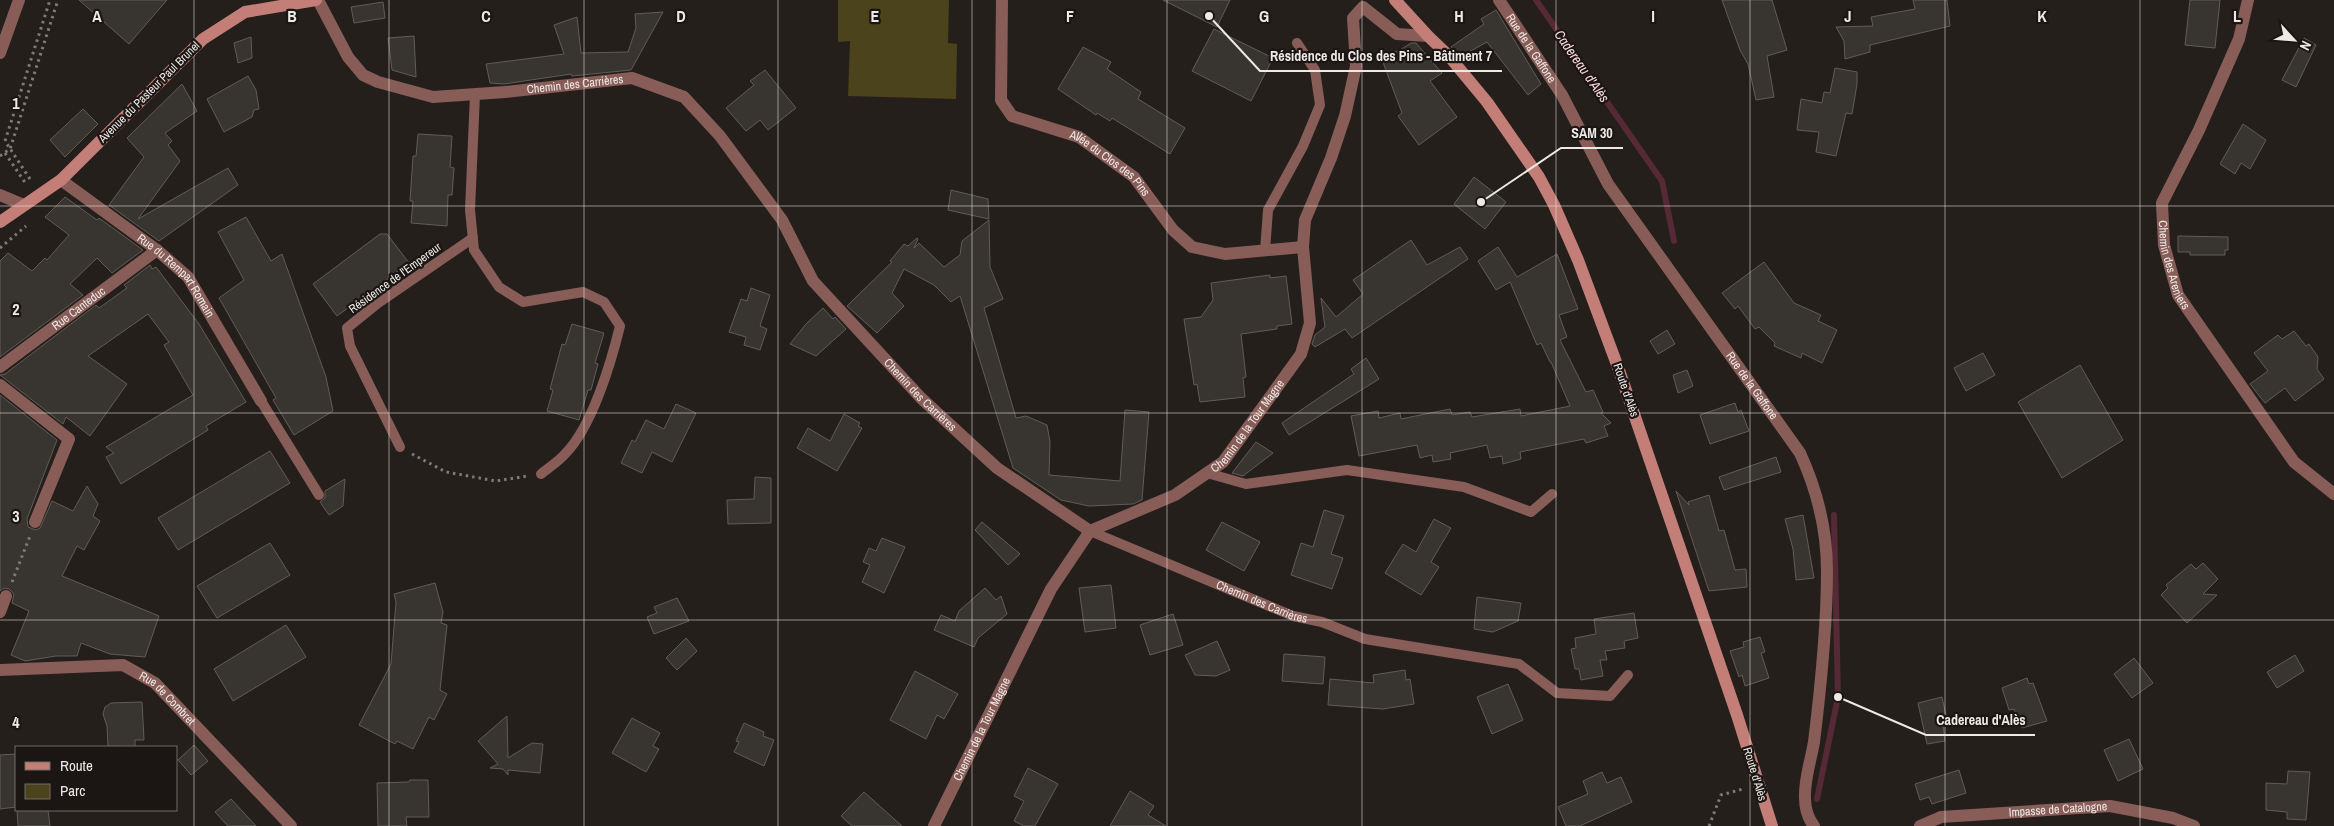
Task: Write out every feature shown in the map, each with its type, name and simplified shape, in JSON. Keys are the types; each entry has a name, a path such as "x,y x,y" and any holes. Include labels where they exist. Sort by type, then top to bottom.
{"main road":[{"name":"Avenue du Pasteur Paul Brunel","path":"0,222 61,180 203,39 245,12 317,0"},
{"name":"Route d'Alès","path":"1395,0 1448,55 1476,88 1539,177 1567,232 1619,370 1737,715 1772,826"}],"street":[{"path":"0,53 19,0"},
{"name":"Chemin des Carrières","path":"317,0 348,57 363,75 378,82 433,97 632,78 684,97 720,136 782,220 813,281 921,398 997,468 1090,531"},
{"name":"Allée du Clos des Pins","path":"1002,0 1000,100 1012,116 1079,137 1134,176 1173,230 1192,247 1225,254 1303,247"},
{"name":"Rue de la Gaffone","path":"1499,0 1562,95 1608,184 1800,453 1812,477 1821,510 1827,568 1826,623 1814,743 1804,797 1807,817 1814,826"},
{"name":"Chemin des Areniers","path":"2248,0 2239,39 2199,130 2162,203 2164,245 2178,295 2294,462 2334,494"},
{"name":"Chemin de la Tour Magne","path":"934,826 1050,589 1090,531 1175,495 1223,462 1301,354 1310,323 1303,247 1304,220 1345,116 1356,66 1353,18 1362,7 1397,34 1428,36"},
{"name":"Rue du Rempart Romain","path":"61,180 157,250 188,277 261,401"},
{"path":"0,195 30,201"},
{"name":"Rue Canteduc","path":"0,367 157,250"},
{"path":"0,385 69,439 36,522"},
{"path":"0,612 6,596"},
{"name":"Rue de Combret","path":"0,670 123,665 156,683 291,826"},
{"name":"Impasse de Catalogne","path":"1920,826 1941,817 2110,806 2173,818 2194,826"}],"lane":[{"path":"1265,251 1268,210 1304,146 1320,105 1315,70 1297,42"},
{"path":"475,94 470,210 474,250 499,287 523,302 583,292 604,302 620,326 612,357 582,430 565,454 541,474"},
{"name":"Résidence de l'Empereur","path":"400,447 350,346 347,328 378,303 473,238"},
{"path":"261,401 319,495"},
{"path":"1207,473 1246,484 1347,470 1464,487 1531,512 1552,494"},
{"name":"Chemin des Carrières","path":"1090,531 1293,616 1322,622 1365,638 1519,664 1557,693 1610,696 1628,675"}],"path":[{"path":"30,179 6,141 50,0"},
{"path":"0,156 10,149 58,0"},
{"path":"5,153 30,201"},
{"path":"400,447 446,472 496,482 541,474"},
{"path":"6,596 36,522"},
{"path":"1708,826 1721,794 1758,786"}],"green space":[{"path":"838,0 949,0 948,43 957,44 956,99 848,96 850,41 838,42"}],"building":[{"path":"79,0 167,0 129,44"},
{"path":"1163,0 1230,0 1217,27"},
{"path":"1722,0 1772,0 1787,50 1767,56 1774,97 1756,100 1748,64 1740,50"},
{"path":"1913,0 1947,0 1950,26 1870,45 1870,52 1845,59 1844,41 1836,27 1873,26 1871,17 1915,9"},
{"path":"2190,0 2220,0 2215,48 2185,45"},
{"path":"383,2 385,18 354,23 351,7"},
{"path":"1496,10 1541,84 1528,95 1487,42 1460,57 1451,47 1484,24 1481,19"},
{"path":"663,12 631,70 572,76 571,74 504,84 490,83 486,64 564,54 554,25 577,17 581,53 628,52 636,28 635,14"},
{"path":"1214,29 1273,58 1251,101 1192,71"},
{"path":"414,36 416,77 392,70 388,38"},
{"path":"251,37 252,58 238,63 234,43"},
{"path":"2304,38 2316,45 2296,87 2282,80"},
{"path":"1411,43 1416,43 1442,73 1430,81 1457,117 1419,145 1398,116 1402,113 1381,57 1400,50"},
{"path":"1083,47 1111,62 1107,69 1141,92 1138,99 1185,128 1170,154 1112,118 1110,121 1097,113 1096,115 1058,89"},
{"path":"1835,68 1857,72 1852,114 1846,113 1836,156 1816,152 1819,132 1797,130 1801,99 1822,103 1824,92 1830,93"},
{"path":"765,70 796,108 768,130 760,120 746,131 726,108 754,85 750,81"},
{"path":"248,76 256,90 259,109 254,110 252,117 224,132 207,99"},
{"path":"182,84 197,111 165,133 172,141 168,145 180,161 138,219 228,168 238,185 159,241 109,205 144,157 127,138"},
{"path":"83,109 98,124 65,157 50,140"},
{"path":"2243,124 2266,140 2250,169 2241,163 2235,174 2220,164"},
{"path":"418,134 452,136 450,167 454,168 452,195 448,195 447,226 411,223 413,201 410,201 413,156 416,156"},
{"path":"1474,177 1506,202 1485,229 1454,204"},
{"path":"951,190 988,199 989,219 948,210"},
{"path":"65,197 97,220 99,218 143,250 112,273 97,258 70,284 83,295 0,357 0,261 8,253 32,271 45,258 47,260 69,235 45,217"},
{"path":"246,217 271,261 282,254 326,377 333,411 294,435 273,400 276,398 219,298 244,280 218,232"},
{"path":"989,220 990,267 1003,299 984,308 1016,418 1026,416 1047,425 1050,442 1049,475 1120,481 1125,410 1149,412 1142,500 1133,504 1089,506 1061,500 1013,468 960,296 951,302 934,285 904,269 892,293 904,306 877,333 847,306 892,262 890,261 904,244 908,246 917,238 914,248 919,243 944,267 960,255 962,241"},
{"path":"380,234 387,234 409,263 337,316 313,284"},
{"path":"2178,236 2228,237 2228,250 2225,250 2225,255 2190,255 2190,252 2178,252"},
{"path":"1411,240 1427,265 1460,247 1468,259 1352,338 1345,329 1315,347 1312,344 1315,335 1325,327 1321,298 1336,317 1363,294 1353,280"},
{"path":"1498,247 1517,277 1557,254 1578,309 1559,315 1567,337 1560,340 1586,392 1593,390 1603,412 1601,413 1611,423 1604,426 1608,436 1586,443 1584,439 1520,452 1521,459 1503,464 1502,456 1490,458 1487,445 1450,453 1451,459 1433,462 1432,455 1420,458 1417,445 1359,456 1351,416 1378,411 1379,418 1400,413 1401,419 1450,409 1452,415 1470,412 1472,417 1520,409 1521,416 1570,406 1541,343 1537,345 1510,282 1496,290 1478,261"},
{"path":"1764,262 1794,303 1821,315 1818,321 1837,330 1822,363 1802,353 1801,358 1774,346 1775,343 1759,327 1755,329 1738,306 1735,309 1722,293"},
{"path":"150,265 152,269 156,267 199,324 246,402 206,426 208,430 121,484 106,457 114,453 106,447 193,395 164,345 169,342 148,314 88,356 127,384 90,436 66,417 63,424 0,375 5,374 96,305 99,308 127,288 124,285"},
{"path":"1270,275 1270,278 1286,276 1292,324 1277,326 1277,329 1241,334 1246,377 1243,378 1245,397 1200,402 1197,384 1194,385 1184,319 1201,317 1213,300 1211,283"},
{"path":"751,288 770,295 760,326 767,329 760,350 744,345 746,337 729,332 741,299 747,301"},
{"path":"823,308 846,329 816,356 790,344 806,324"},
{"path":"572,324 604,333 595,363 598,364 591,390 588,390 579,420 547,411 553,390 550,389 562,344 565,345"},
{"path":"1667,330 1675,344 1658,354 1650,341"},
{"path":"2294,331 2306,346 2309,344 2318,357 2317,369 2324,379 2295,401 2285,388 2265,403 2250,384 2268,371 2254,353 2278,335 2282,339"},
{"path":"1983,353 1995,375 1966,391 1954,368"},
{"path":"1366,358 1379,379 1289,435 1282,423 1354,374 1351,369"},
{"path":"2080,365 2123,440 2062,478 2018,402"},
{"path":"1687,370 1693,386 1678,393 1673,375"},
{"path":"0,395 57,440 27,519 28,527 36,530 40,528 52,501 73,511 87,486 98,504 93,516 100,521 84,550 77,546 62,576 159,616 145,657 110,654 81,643 77,656 56,656 25,661 11,655 29,611 12,603 14,594 9,589 4,588 0,591"},
{"path":"1735,403 1738,412 1741,410 1749,431 1710,444 1700,415"},
{"path":"676,404 696,413 672,462 652,452 642,473 621,463 632,440 635,442 646,420 664,429"},
{"path":"844,414 860,423 858,426 862,428 837,471 797,448 808,428 830,441"},
{"path":"1256,442 1273,453 1243,476 1232,473"},
{"path":"270,451 290,483 178,550 158,518"},
{"path":"1776,457 1781,472 1724,490 1719,477"},
{"path":"755,477 771,478 771,523 728,524 727,500 754,499"},
{"path":"345,479 343,506 329,515 320,502 325,498 325,491"},
{"path":"1676,491 1689,505 1688,502 1709,495 1719,531 1724,530 1735,570 1746,569 1747,587 1709,591"},
{"path":"1324,510 1344,516 1331,554 1343,558 1332,589 1291,575 1301,543 1313,547"},
{"path":"1803,515 1814,578 1796,580 1793,549 1785,519"},
{"path":"1434,519 1451,528 1431,562 1439,567 1421,595 1385,573 1403,544 1416,552"},
{"path":"982,522 1020,554 1008,565 975,530"},
{"path":"1222,522 1260,542 1244,571 1206,550"},
{"path":"882,538 905,547 884,593 862,582 870,565 863,562 869,548 876,551"},
{"path":"270,543 290,575 217,618 197,586"},
{"path":"2203,563 2218,579 2203,594 2217,595 2187,623 2161,595 2168,588 2166,585 2191,564 2196,569"},
{"path":"435,583 443,612 441,623 447,625 440,690 447,694 434,720 429,717 413,749 397,741 395,744 359,725 391,664 396,602 394,594"},
{"path":"1111,585 1116,628 1085,632 1079,588"},
{"path":"985,588 996,600 1001,596 1007,614 978,638 974,647 934,630 941,615 955,621 959,611"},
{"path":"1477,597 1521,603 1518,621 1493,632 1474,629"},
{"path":"677,598 689,621 654,634 647,617 657,613 654,607"},
{"path":"1634,613 1638,638 1624,641 1625,648 1605,651 1607,660 1600,660 1603,676 1581,680 1579,669 1575,669 1571,649 1576,648 1575,638 1596,634 1594,619"},
{"path":"1173,614 1183,645 1150,655 1140,625"},
{"path":"286,625 306,657 233,701 214,669"},
{"path":"1760,637 1765,652 1761,653 1769,678 1745,686 1742,675 1739,677 1730,651 1744,647 1743,642"},
{"path":"686,638 697,651 677,670 666,658"},
{"path":"1217,641 1230,670 1216,676 1195,675 1185,655"},
{"path":"1284,654 1325,657 1323,684 1282,681"},
{"path":"2295,655 2304,671 2277,688 2267,672"},
{"path":"2134,658 2153,683 2132,698 2114,674"},
{"path":"1405,670 1406,680 1410,679 1414,704 1383,709 1328,705 1330,679 1374,683 1373,675"},
{"path":"915,671 958,694 944,719 937,715 926,739 890,720"},
{"path":"2027,678 2029,684 2033,683 2047,721 2022,728 2014,709 2009,710 2002,688"},
{"path":"1508,684 1523,720 1492,734 1477,697"},
{"path":"1942,697 1948,724 1943,725 1945,741 1927,744 1918,703"},
{"path":"142,702 144,740 135,740 135,746 108,746 107,726 103,714 105,707 111,703"},
{"path":"507,716 508,758 532,743 543,744 540,773 508,770 508,775 503,769 490,768 498,764 478,741"},
{"path":"632,718 660,733 653,746 659,749 646,772 612,753"},
{"path":"744,723 764,732 763,736 774,740 764,766 734,752 739,742 736,741"},
{"path":"2129,739 2143,769 2118,781 2104,750"},
{"path":"194,745 208,761 191,775 178,760"},
{"path":"15,754 15,807 0,809 0,755"},
{"path":"1028,768 1058,784 1035,826 1024,826 1014,821 1024,801 1014,796"},
{"path":"1959,770 1966,793 1932,804 1929,797 1920,800 1915,784"},
{"path":"2288,771 2310,772 2306,820 2287,819 2287,812 2266,810 2266,783 2287,784"},
{"path":"1602,772 1607,783 1621,777 1632,802 1580,826 1566,826 1558,807 1588,794 1583,781"},
{"path":"410,780 428,780 429,817 406,817 407,826 378,826 377,783 409,782"},
{"path":"1130,791 1154,806 1148,815 1166,826 1110,826"},
{"path":"864,792 902,826 852,826 841,816"},
{"path":"231,799 256,826 228,826 215,812"},
{"path":"17,811 48,811 50,826 18,826"}],"waterway":[{"name":"Cadereau d'Alès","path":"1536,0 1662,181 1674,241"},
{"name":"Cadereau d'Alès","path":"1817,799 1838,697 1834,515"}],"place":[{"name":"Résidence du Clos des Pins - Bâtiment 7","path":"1209,16"},
{"name":"SAM 30","path":"1481,202"},
{"name":"Cadereau d'Alès","path":"1838,697"}]}
